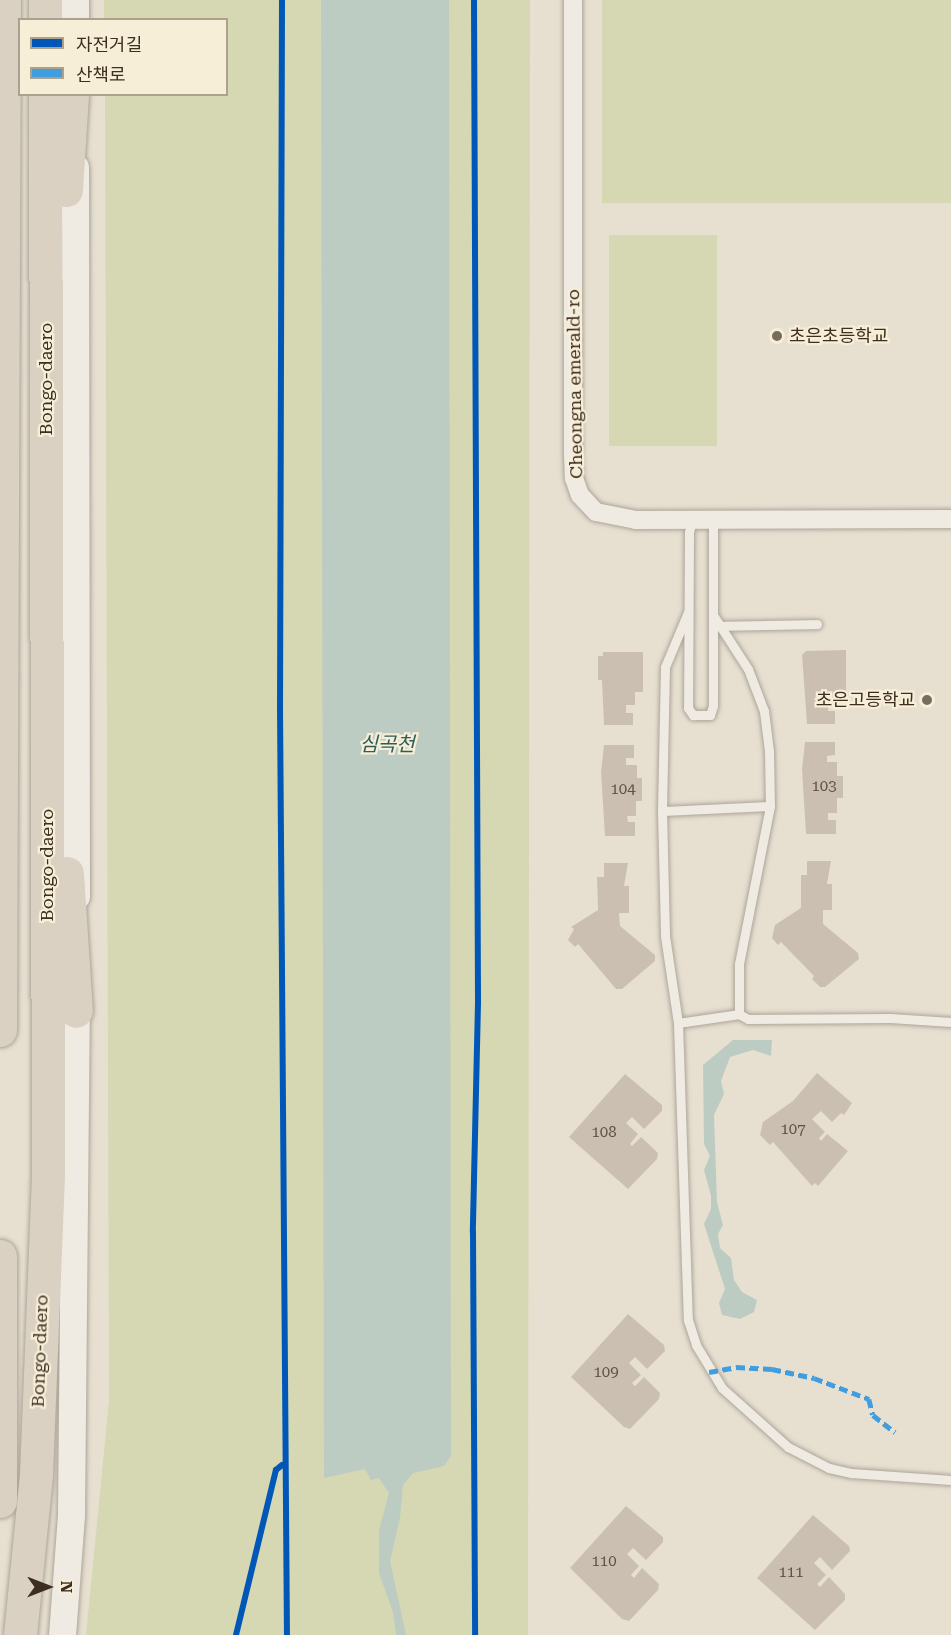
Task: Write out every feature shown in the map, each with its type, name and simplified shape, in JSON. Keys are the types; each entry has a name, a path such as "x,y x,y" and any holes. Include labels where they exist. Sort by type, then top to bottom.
{"highway":[{"path":"0,1030 4,579 4,0"},
{"path":"45,0 45,18"},
{"name":"Bongo-daero","path":"20,1635 36,1474 48,1172 45,96"},
{"path":"46,486 74,96"},
{"path":"0,427 3,481"},
{"path":"0,642 4,579"},
{"path":"46,580 76,1011"},
{"name":"Bongo-daero","path":"0,1256 0,1501"}],"street":[{"path":"75,0 75,18"},
{"name":"Cheongna emerald-ro","path":"573,0 574,478 580,495 597,512 636,520 951,519"},
{"name":"Bongo-daero","path":"62,1635 71,1503 76,1011 74,96"}],"lane":[{"path":"692,520 688,612 688,708 693,715 710,715 713,706 713,518"},
{"path":"688,612 665,667 662,811 665,936 678,1023 685,1288 688,1320 709,1372 737,1405 776,1438 830,1468 917,1481 951,1480"},
{"path":"713,615 717,626 748,669 764,711 770,806 739,964 739,1014"},
{"path":"717,626 817,624"},
{"path":"662,811 770,806"},
{"path":"678,1023 739,1014 748,1019 890,1018 951,1022"}],"green space":[{"path":"104,0 530,0 528,1635 86,1635 109,1401 105,96 228,96 228,18 104,18"},
{"path":"602,0 951,0 951,203 602,203"},
{"path":"609,235 717,235 717,446 609,446"}],"water":[{"name":"심곡천","path":"321,0 449,0 451,1456 444,1466 413,1473 403,1485 400,1518 390,1561 406,1635 396,1635 393,1612 379,1573 379,1530 389,1493 379,1478 371,1480 365,1469 324,1478"},
{"path":"733,1040 772,1040 771,1056 753,1050 730,1057 721,1081 724,1094 714,1115 717,1202 723,1225 718,1234 720,1248 731,1258 734,1280 742,1292 757,1300 754,1312 740,1319 722,1315 719,1303 725,1289 704,1224 711,1209 711,1196 704,1170 710,1156 704,1144 703,1065"}],"building":[{"path":"846,650 846,691 837,691 837,704 828,704 828,711 835,711 835,724 807,724 802,655 806,651"},
{"path":"603,652 643,652 643,692 635,692 635,705 626,705 626,713 633,713 633,725 604,725 602,680 598,680 598,656 603,656"},
{"path":"805,742 835,742 835,755 827,756 827,762 837,762 837,776 843,776 843,798 837,798 837,813 828,813 828,820 836,820 836,834 806,834 802,769"},
{"path":"604,745 634,745 634,758 626,758 626,765 637,765 637,778 642,778 642,801 636,801 636,816 627,816 628,822 635,822 635,836 605,836 601,772"},
{"path":"807,861 831,861 827,884 832,884 832,910 823,910 823,924 858,953 859,959 825,987 820,987 812,979 814,976 781,942 778,945 772,938 775,925 801,908 801,875 807,875"},
{"path":"604,863 628,863 624,886 629,886 629,913 619,913 620,926 655,955 655,961 622,989 616,989 578,944 575,947 568,940 574,929 571,927 598,910 597,877 604,877"},
{"path":"817,1073 852,1103 844,1115 841,1113 832,1122 821,1111 812,1119 825,1132 819,1138 821,1141 827,1134 848,1151 818,1186 815,1183 812,1186 773,1142 770,1145 760,1135 763,1122 793,1101"},
{"path":"625,1074 662,1105 662,1111 644,1129 632,1117 626,1123 638,1134 630,1144 632,1146 641,1137 658,1153 657,1159 628,1189 569,1137"},
{"path":"628,1314 664,1345 665,1351 647,1369 635,1357 629,1363 641,1375 632,1383 635,1386 644,1377 660,1393 659,1399 630,1429 624,1427 571,1377"},
{"path":"626,1506 663,1537 663,1542 646,1560 633,1548 627,1554 639,1566 631,1575 634,1578 642,1568 659,1584 658,1590 629,1621 622,1619 570,1568"},
{"path":"813,1515 849,1546 850,1551 832,1570 820,1557 814,1563 826,1575 817,1584 820,1587 829,1577 845,1594 845,1600 815,1630 757,1578"}],"marked path":[{"path":"709,1372 736,1367 772,1369 814,1378 869,1399 873,1415 895,1432"}],"cycle path":[{"path":"282,0 280,707 287,1635"},
{"path":"474,0 478,1003 473,1232 475,1635"},
{"path":"236,1635 276,1470 282,1465"}],"place":[{"name":"초은초등학교","path":"777,336"},
{"name":"초은고등학교","path":"927,700"}]}
